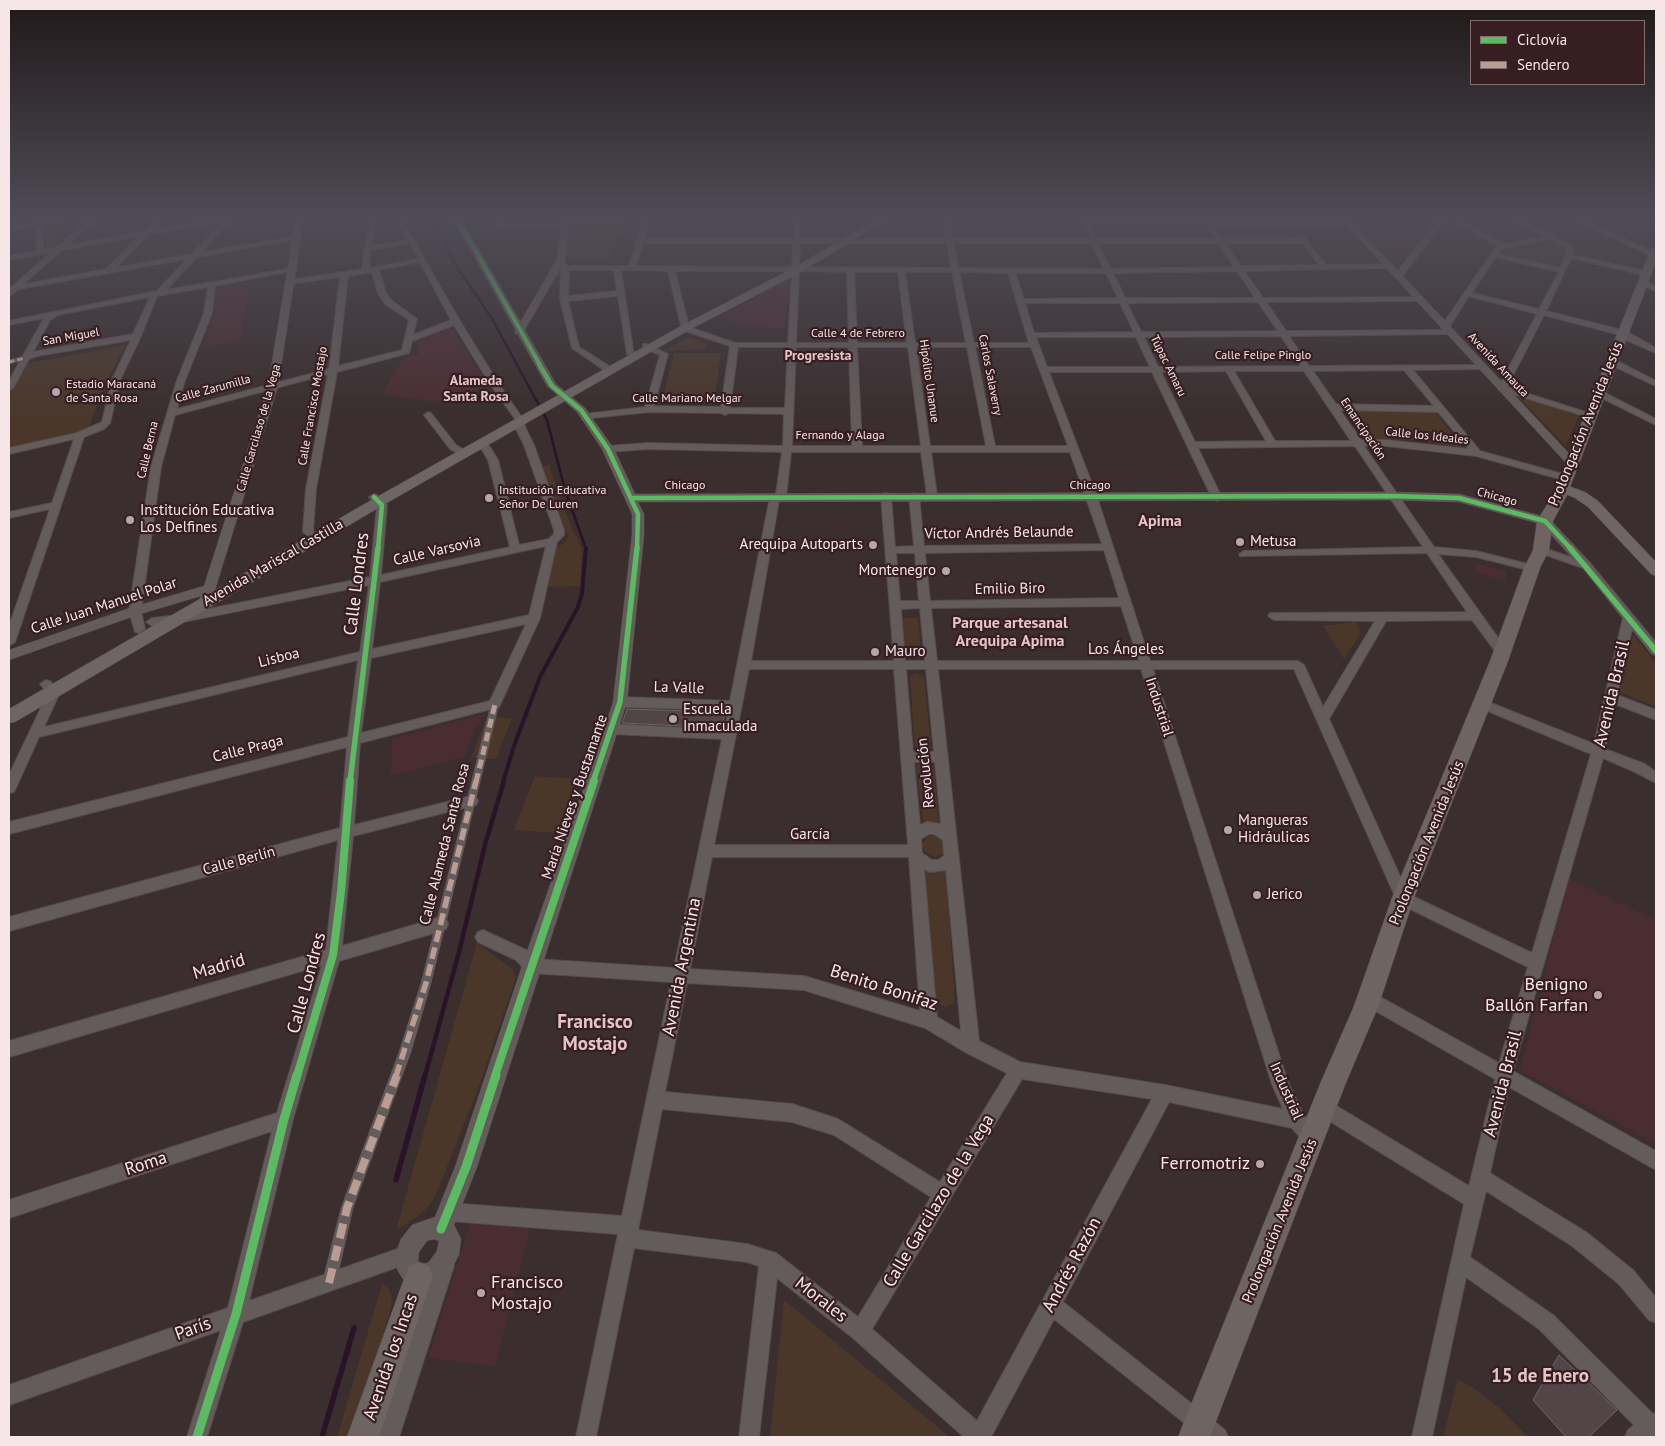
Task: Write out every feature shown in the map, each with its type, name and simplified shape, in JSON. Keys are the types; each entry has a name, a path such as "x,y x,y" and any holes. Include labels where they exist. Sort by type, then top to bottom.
{"main road":[{"path":"685,327 757,285"},
{"path":"609,370 763,285"},
{"name":"Prolongación Avenida Jesús","path":"1204,1432 1305,1130 1324,1108 1369,999 1403,898 1482,704 1532,568 1541,550 1545,521 1564,483 1642,285"},
{"path":"609,370 631,354 649,347"},
{"name":"Avenida Mariscal Castilla","path":"9,717 146,626 207,596 312,535 609,370"},
{"name":"Avenida Mariscal Castilla","path":"461,452 483,443 519,419"},
{"path":"1564,483 1593,504 1656,571"},
{"name":"Avenida Mariscal Castilla","path":"9,705 50,688 178,619 207,596"},
{"name":"Avenida los Incas","path":"363,1437 412,1266"}],"street":[{"path":"10,289 29,285"},
{"path":"9,451 80,434 101,427 106,423 116,380 156,295 165,285"},
{"path":"9,323 200,285"},
{"name":"Calle Berna","path":"146,626 135,611 156,467 180,383 208,313 212,285"},
{"name":"Calle Garcilaso de la Vega","path":"207,596 273,386 290,285"},
{"name":"Calle Francisco Mostajo","path":"312,535 311,489 333,371 343,285"},
{"path":"380,285 388,302 413,319 410,339 456,321"},
{"path":"436,285 494,384 519,419"},
{"name":"María Nieves y Bustamante","path":"445,1221 466,1167 620,702 638,535 638,514 608,449 575,405 557,398 552,386 519,332 494,285"},
{"path":"519,332 546,285"},
{"path":"564,285 564,299 576,348 609,370"},
{"path":"620,285 631,354"},
{"path":"674,285 685,327"},
{"name":"Avenida Argentina","path":"586,1437 787,449 796,285"},
{"path":"851,285 857,448"},
{"name":"Hipólito Unanue","path":"903,285 932,496"},
{"name":"Carlos Salaverry","path":"959,285 991,448"},
{"name":"Industrial","path":"1015,285 1034,345 1092,497 1280,1084 1305,1130"},
{"name":"Túpac Amaru","path":"1115,285 1217,498"},
{"name":"Emancipación","path":"1251,285 1392,496 1432,550 1475,616 1502,652"},
{"name":"Avenida Amauta","path":"1407,285 1572,463"},
{"path":"1031,335 1447,330 1474,285"},
{"path":"1555,285 1502,388 1591,415"},
{"path":"564,299 621,293"},
{"path":"1468,294 1623,333 1629,338 1656,351"},
{"path":"1020,301 1418,298"},
{"path":"9,388 47,319 58,312"},
{"name":"Calle 4 de Febrero","path":"685,327 734,345 1034,345"},
{"name":"San Miguel","path":"9,362 36,354 137,336"},
{"name":"Calle Zarumilla","path":"171,414 406,351 410,339"},
{"path":"725,412 734,345"},
{"path":"648,410 664,354 649,347"},
{"path":"1612,362 1656,384"},
{"name":"Calle Felipe Pinglo","path":"1044,370 1482,367"},
{"path":"1407,368 1477,453"},
{"path":"1229,369 1272,444"},
{"path":"1600,393 1656,422"},
{"path":"1334,407 1440,409"},
{"name":"Calle Mariano Melgar","path":"585,417 648,410 789,411"},
{"path":"428,415 453,447 461,452"},
{"name":"Calle Alameda Santa Rosa","path":"329,1283 347,1208 404,1052 426,983 495,704 534,618 552,541 559,535 559,530 529,445 521,429 519,419"},
{"path":"9,642 80,434"},
{"path":"483,443 492,460 515,548"},
{"name":"Calle los Ideales","path":"1192,445 1358,444 1418,446 1477,453 1564,483"},
{"name":"Fernando y Alaga","path":"608,449 648,446 787,449 1073,449"},
{"name":"Revolución","path":"886,496 929,1020"},
{"name":"Revolución","path":"914,496 971,1046"},
{"name":"Chicago","path":"632,498 932,496 1217,498 1392,496 1459,498 1545,521"},
{"name":"Calle Londres","path":"197,1437 236,1314 284,1119 333,954 347,832 363,656 375,580 382,505 377,499"},
{"path":"9,515 55,505"},
{"path":"1545,521 1586,566 1656,651"},
{"name":"Calle Varsovia","path":"146,626 375,580 552,541"},
{"name":"Víctor Andrés Belaunde","path":"890,550 1108,547"},
{"path":"1244,554 1432,550 1476,554 1532,568"},
{"path":"1541,550 1586,566"},
{"name":"Calle Juan Manuel Polar","path":"9,655 135,611 207,596"},
{"name":"Emilio Biro","path":"895,605 1126,602"},
{"path":"1274,616 1475,616"},
{"path":"1383,617 1322,720 1403,898 1536,963"},
{"name":"Lisboa","path":"33,734 363,656 534,618"},
{"name":"Avenida Brasil","path":"1422,1437 1460,1261 1504,1074 1598,752 1630,618"},
{"name":"Los Ángeles","path":"744,665 1298,666 1322,720"},
{"path":"9,788 33,734 50,688"},
{"path":"1611,697 1656,714"},
{"name":"La Valle","path":"620,702 736,706"},
{"name":"Calle Praga","path":"9,828 495,704"},
{"path":"1482,704 1640,768 1656,778"},
{"path":"612,729 730,735"},
{"path":"908,757 941,757"},
{"name":"Calle Berlín","path":"9,924 347,832 471,801"},
{"path":"914,836 927,828 936,828 949,837"},
{"name":"García","path":"706,851 915,853"},
{"path":"915,853 930,866 939,866 946,863 952,857"},
{"name":"Madrid","path":"9,1049 441,924"},
{"path":"483,937 521,955 531,966"},
{"name":"Benito Bonifaz","path":"531,966 804,983 929,1020 971,1046 1018,1070 1165,1093 1305,1130"},
{"path":"1369,999 1656,1161"},
{"name":"Calle Garcilazo de la Vega","path":"860,1331 1018,1070"},
{"name":"Andrés Razón","path":"980,1437 1165,1093"},
{"path":"655,1100 792,1112 838,1128 943,1195"},
{"path":"1324,1108 1475,1200"},
{"name":"Roma","path":"9,1209 284,1119"},
{"path":"1480,1178 1579,1239 1626,1277 1656,1313"},
{"path":"389,1437 448,1255 450,1239 445,1221 434,1228 420,1233 413,1240 412,1266 432,1274 439,1269 448,1255"},
{"name":"Morales","path":"445,1221 628,1232 747,1253 769,1260 860,1331 980,1437"},
{"path":"749,1437 769,1260"},
{"path":"1460,1261 1546,1322 1647,1429"},
{"name":"París","path":"9,1395 329,1283 412,1266"},
{"path":"1051,1304 1204,1432"}],"shaded area":[{"path":"248,285 246,310 240,340 204,347 213,315 215,288"},
{"path":"775,285 788,285 784,328 745,327 721,317"},
{"path":"451,327 489,387 434,401 382,395 403,359 420,354 415,343"},
{"path":"688,337 707,344 704,349 663,351"},
{"name":"Estadio Maracaná de Santa Rosa","path":"126,345 104,387 88,430 9,448 9,397 24,364"},
{"path":"674,353 721,353 714,402 662,402"},
{"path":"1516,395 1579,415 1566,446"},
{"path":"1348,410 1427,410 1435,412 1463,448 1416,440 1363,439 1345,412"},
{"path":"549,465 574,535 577,536 582,551 580,586 548,587 555,549 564,543 568,537 541,467"},
{"path":"1477,563 1507,572 1505,581 1475,572"},
{"path":"901,618 918,618 921,652 904,652"},
{"path":"1356,622 1361,633 1344,659 1323,626"},
{"path":"1633,634 1656,663 1656,707 1617,691"},
{"path":"917,673 924,676 931,749 924,751 915,748 910,676"},
{"path":"487,713 475,728 465,756 391,776 392,739"},
{"path":"487,717 512,718 496,759 471,758"},
{"path":"926,763 934,766 939,822 931,825 923,822 916,765"},
{"path":"535,776 576,779 557,833 514,830"},
{"path":"937,835 944,838 946,853 935,857 924,851 922,844 929,836"},
{"path":"934,869 946,871 955,1003 946,1007 934,1002 925,871"},
{"name":"Benigno Ballón Farfan","path":"1568,879 1656,920 1656,1144 1520,1070"},
{"path":"477,943 513,969 516,977 478,1089 436,1195 428,1207 417,1217 396,1230"},
{"name":"Francisco Mostajo","path":"470,1224 530,1228 495,1366 428,1358"},
{"path":"382,1284 390,1290 392,1304 382,1339 349,1437 337,1437"},
{"path":"784,1300 950,1437 770,1437"},
{"path":"1458,1379 1498,1407 1528,1437 1443,1437"}],"building":[{"name":"Escuela Inmaculada","path":"627,709 725,712 722,728 622,723"},
{"path":"1559,1355 1617,1410 1589,1437 1566,1437 1533,1400"}],"waterway":[{"path":"470,285 491,317 547,420 565,490 586,549"},
{"path":"503,782 515,743 540,677 578,607 582,593 586,549"},
{"path":"425,1076 459,952 486,841 504,781"},
{"path":"396,1180 425,1075"},
{"path":"322,1437 354,1328"}],"marked path":[{"path":"9,362 25,358"},
{"path":"329,1283 347,1208 405,1052 426,983 495,704"}],"cycle path":[{"path":"441,1229 466,1167 620,702 638,535 638,514 608,449 581,410 552,386 495,285"},
{"path":"632,498 1392,496 1459,498 1545,521 1586,565 1656,651"},
{"path":"197,1437 236,1314 284,1119 333,955 341,892 354,739 375,580 382,505 374,497"}],"place":[{"name":"Estadio Maracaná de Santa Rosa","path":"56,392"},
{"name":"Institución Educativa Señor De Luren","path":"489,498"},
{"name":"Institución Educativa Los Delfines","path":"130,520"},
{"name":"Metusa","path":"1240,542"},
{"name":"Arequipa Autoparts","path":"873,545"},
{"name":"Montenegro","path":"946,571"},
{"name":"Mauro","path":"875,652"},
{"name":"Escuela Inmaculada","path":"673,719"},
{"name":"Mangueras Hidráulicas","path":"1228,830"},
{"name":"Jerico","path":"1257,895"},
{"name":"Benigno Ballón Farfan","path":"1598,995"},
{"name":"Ferromotriz","path":"1260,1164"},
{"name":"Francisco Mostajo","path":"481,1293"}],"district":[{"name":"Progresista","path":"818,356"},
{"name":"Alameda Santa Rosa","path":"476,390"},
{"name":"Apima","path":"1160,521"},
{"name":"Parque artesanal Arequipa Apima","path":"1010,632"},
{"name":"Francisco Mostajo","path":"595,1034"},
{"name":"15 de Enero","path":"1540,1377"}]}
